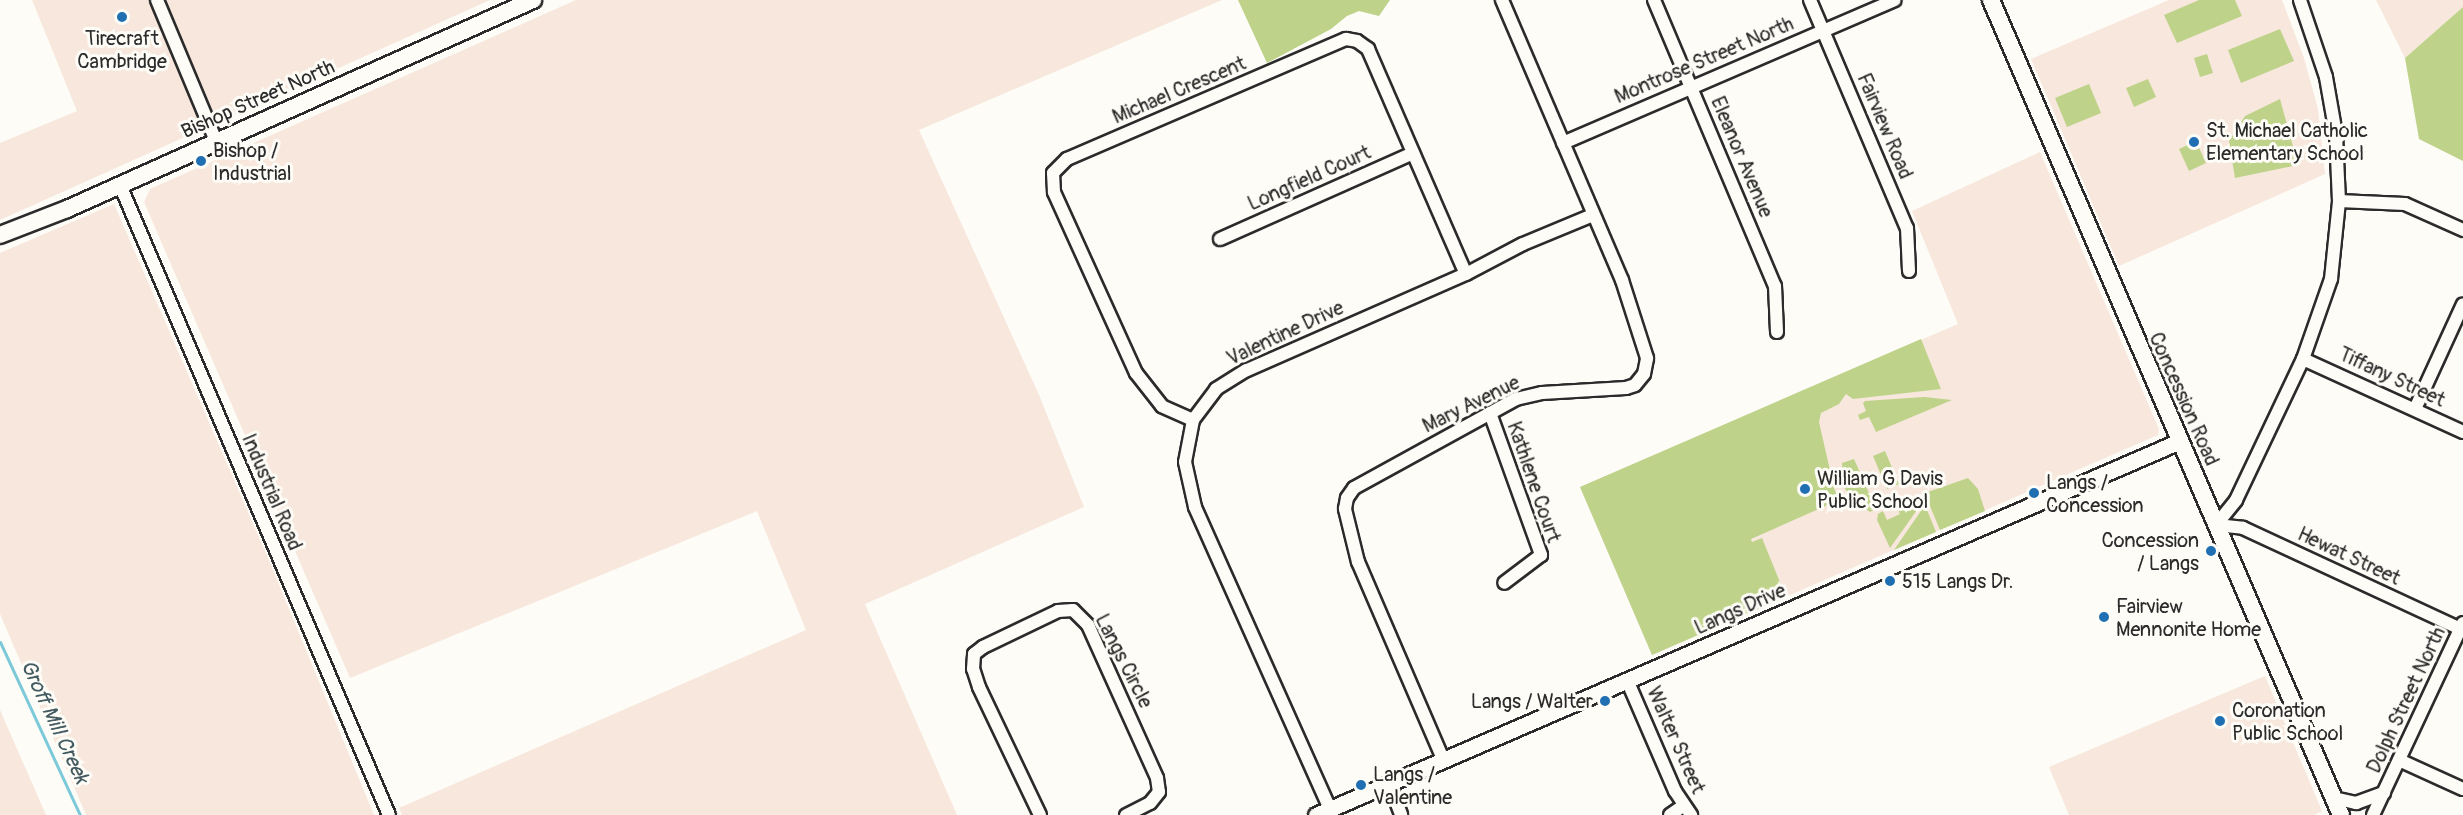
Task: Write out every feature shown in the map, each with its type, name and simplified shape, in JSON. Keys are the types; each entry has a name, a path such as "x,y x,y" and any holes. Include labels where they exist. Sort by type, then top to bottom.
{"main road":[{"name":"Bishop Street North","path":"0,235 120,185 533,0"},
{"name":"Concession Road","path":"1991,0 2341,815"}],"street":[{"path":"157,0 216,141"},
{"name":"Mary Avenue","path":"1443,759 1358,562 1345,509 1347,498 1354,488 1516,399 1542,393 1626,388 1635,385 1644,374 1647,358 1629,303 1593,214 1502,0"},
{"name":"Eleanor Avenue","path":"1654,0 1775,286 1777,332"},
{"name":"Fairview Road","path":"1810,0 1907,228 1909,271"},
{"name":"Montrose Street North","path":"1563,143 1895,0"},
{"path":"2216,525 2236,500 2303,359 2331,279 2339,201 2336,134 2326,77 2300,0"},
{"name":"Michael Crescent","path":"1193,420 1162,406 1136,373 1054,192 1053,173 1059,165 1346,39 1358,41 1368,49 1466,274"},
{"name":"Longfield Court","path":"1220,239 1413,153"},
{"name":"Industrial Road","path":"120,185 389,815"},
{"path":"2339,201 2405,204 2463,230"},
{"name":"Valentine Drive","path":"1323,812 1195,507 1185,462 1193,420 1216,389 1247,370 1466,274 1523,244 1593,214"},
{"path":"2415,409 2463,304"},
{"name":"Tiffany Street","path":"2303,359 2463,432"},
{"name":"Kathlene Court","path":"1490,413 1541,555 1504,583"},
{"name":"Langs Drive","path":"1323,812 2180,441"},
{"name":"Hewat Street","path":"2216,525 2243,528 2462,627"},
{"name":"Langs Circle","path":"1040,815 979,687 973,669 974,654 983,647 1058,611 1073,610 1088,625 1157,778 1159,792 1150,803 1126,815"},
{"name":"Dolph Street North","path":"2373,815 2462,627"},
{"name":"Walter Street","path":"1627,680 1687,811"},
{"path":"2399,760 2463,789"},
{"path":"1389,783 1401,815"},
{"name":"Dolph Street North","path":"2334,798 2356,803 2384,793"},
{"path":"1670,815 1687,811"}],"shaded area":[{"path":"32,0 490,0 0,220 0,143 77,111"},
{"path":"576,0 1222,0 919,130 1039,395 1084,507 865,604 957,815 402,815 399,808 806,630 757,511 350,678 144,202 150,189"},
{"name":"St. Michael Catholic Elementary School","path":"2169,0 2282,0 2304,58 2318,109 2325,174 2119,266 2031,59"},
{"path":"2376,0 2463,0 2463,7 2405,58"},
{"name":"William G Davis Public School","path":"2040,152 2159,429 2158,435 1652,655 1580,487 1958,324 1912,211"},
{"path":"114,204 268,558 374,815 86,815 0,614 0,253"},
{"name":"Coronation Public School","path":"2265,676 2322,811 2314,815 2069,815 2049,767"},
{"path":"0,710 46,815 0,815"}],"green space":[{"path":"1238,0 1390,0 1379,16 1359,11 1347,16 1331,29 1267,63"},
{"path":"2199,0 2235,0 2242,16 2177,43 2164,15"},
{"path":"2463,7 2463,161 2419,139 2405,58"},
{"path":"2280,29 2294,61 2241,83 2228,50"},
{"path":"2207,54 2213,73 2200,77 2194,58"},
{"path":"2148,79 2156,97 2134,107 2126,88"},
{"path":"2089,84 2101,113 2067,127 2055,98"},
{"path":"2280,99 2298,165 2235,178 2229,141 2245,116"},
{"path":"2196,141 2206,163 2189,171 2179,149"},
{"path":"1921,339 1941,389 1853,399 1846,394 1839,404 1821,413 1819,422 1834,488 1839,500 1751,539 1752,542 1762,538 1786,597 1652,655 1580,487"},
{"path":"1924,397 1952,400 1876,432 1869,417 1860,420 1858,415 1866,411 1863,403 1865,401"},
{"path":"1885,451 1899,484 1887,489 1873,456"},
{"path":"1854,459 1876,509 1870,512 1852,500 1844,487 1842,463"},
{"path":"1968,478 1978,489 1985,511 1940,530 1927,499 1928,492"},
{"path":"1919,496 1922,503 1890,548 1877,520 1878,514 1883,511 1887,520 1900,514 1896,506"},
{"path":"1925,505 1936,532 1894,550"}],"waterway":[{"name":"Groff Mill Creek","path":"0,642 80,815"}],"place":[{"name":"Tirecraft Cambridge","path":"122,17"},
{"name":"St. Michael Catholic Elementary School","path":"2194,142"},
{"name":"Bishop / Industrial","path":"201,161"},
{"name":"William G Davis Public School","path":"1805,489"},
{"name":"Langs / Concession","path":"2034,493"},
{"name":"Concession / Langs","path":"2211,551"},
{"name":"515 Langs Dr.","path":"1890,581"},
{"name":"Fairview Mennonite Home","path":"2104,617"},
{"name":"Langs / Walter","path":"1605,701"},
{"name":"Coronation Public School","path":"2220,721"},
{"name":"Langs / Valentine","path":"1361,785"}]}
